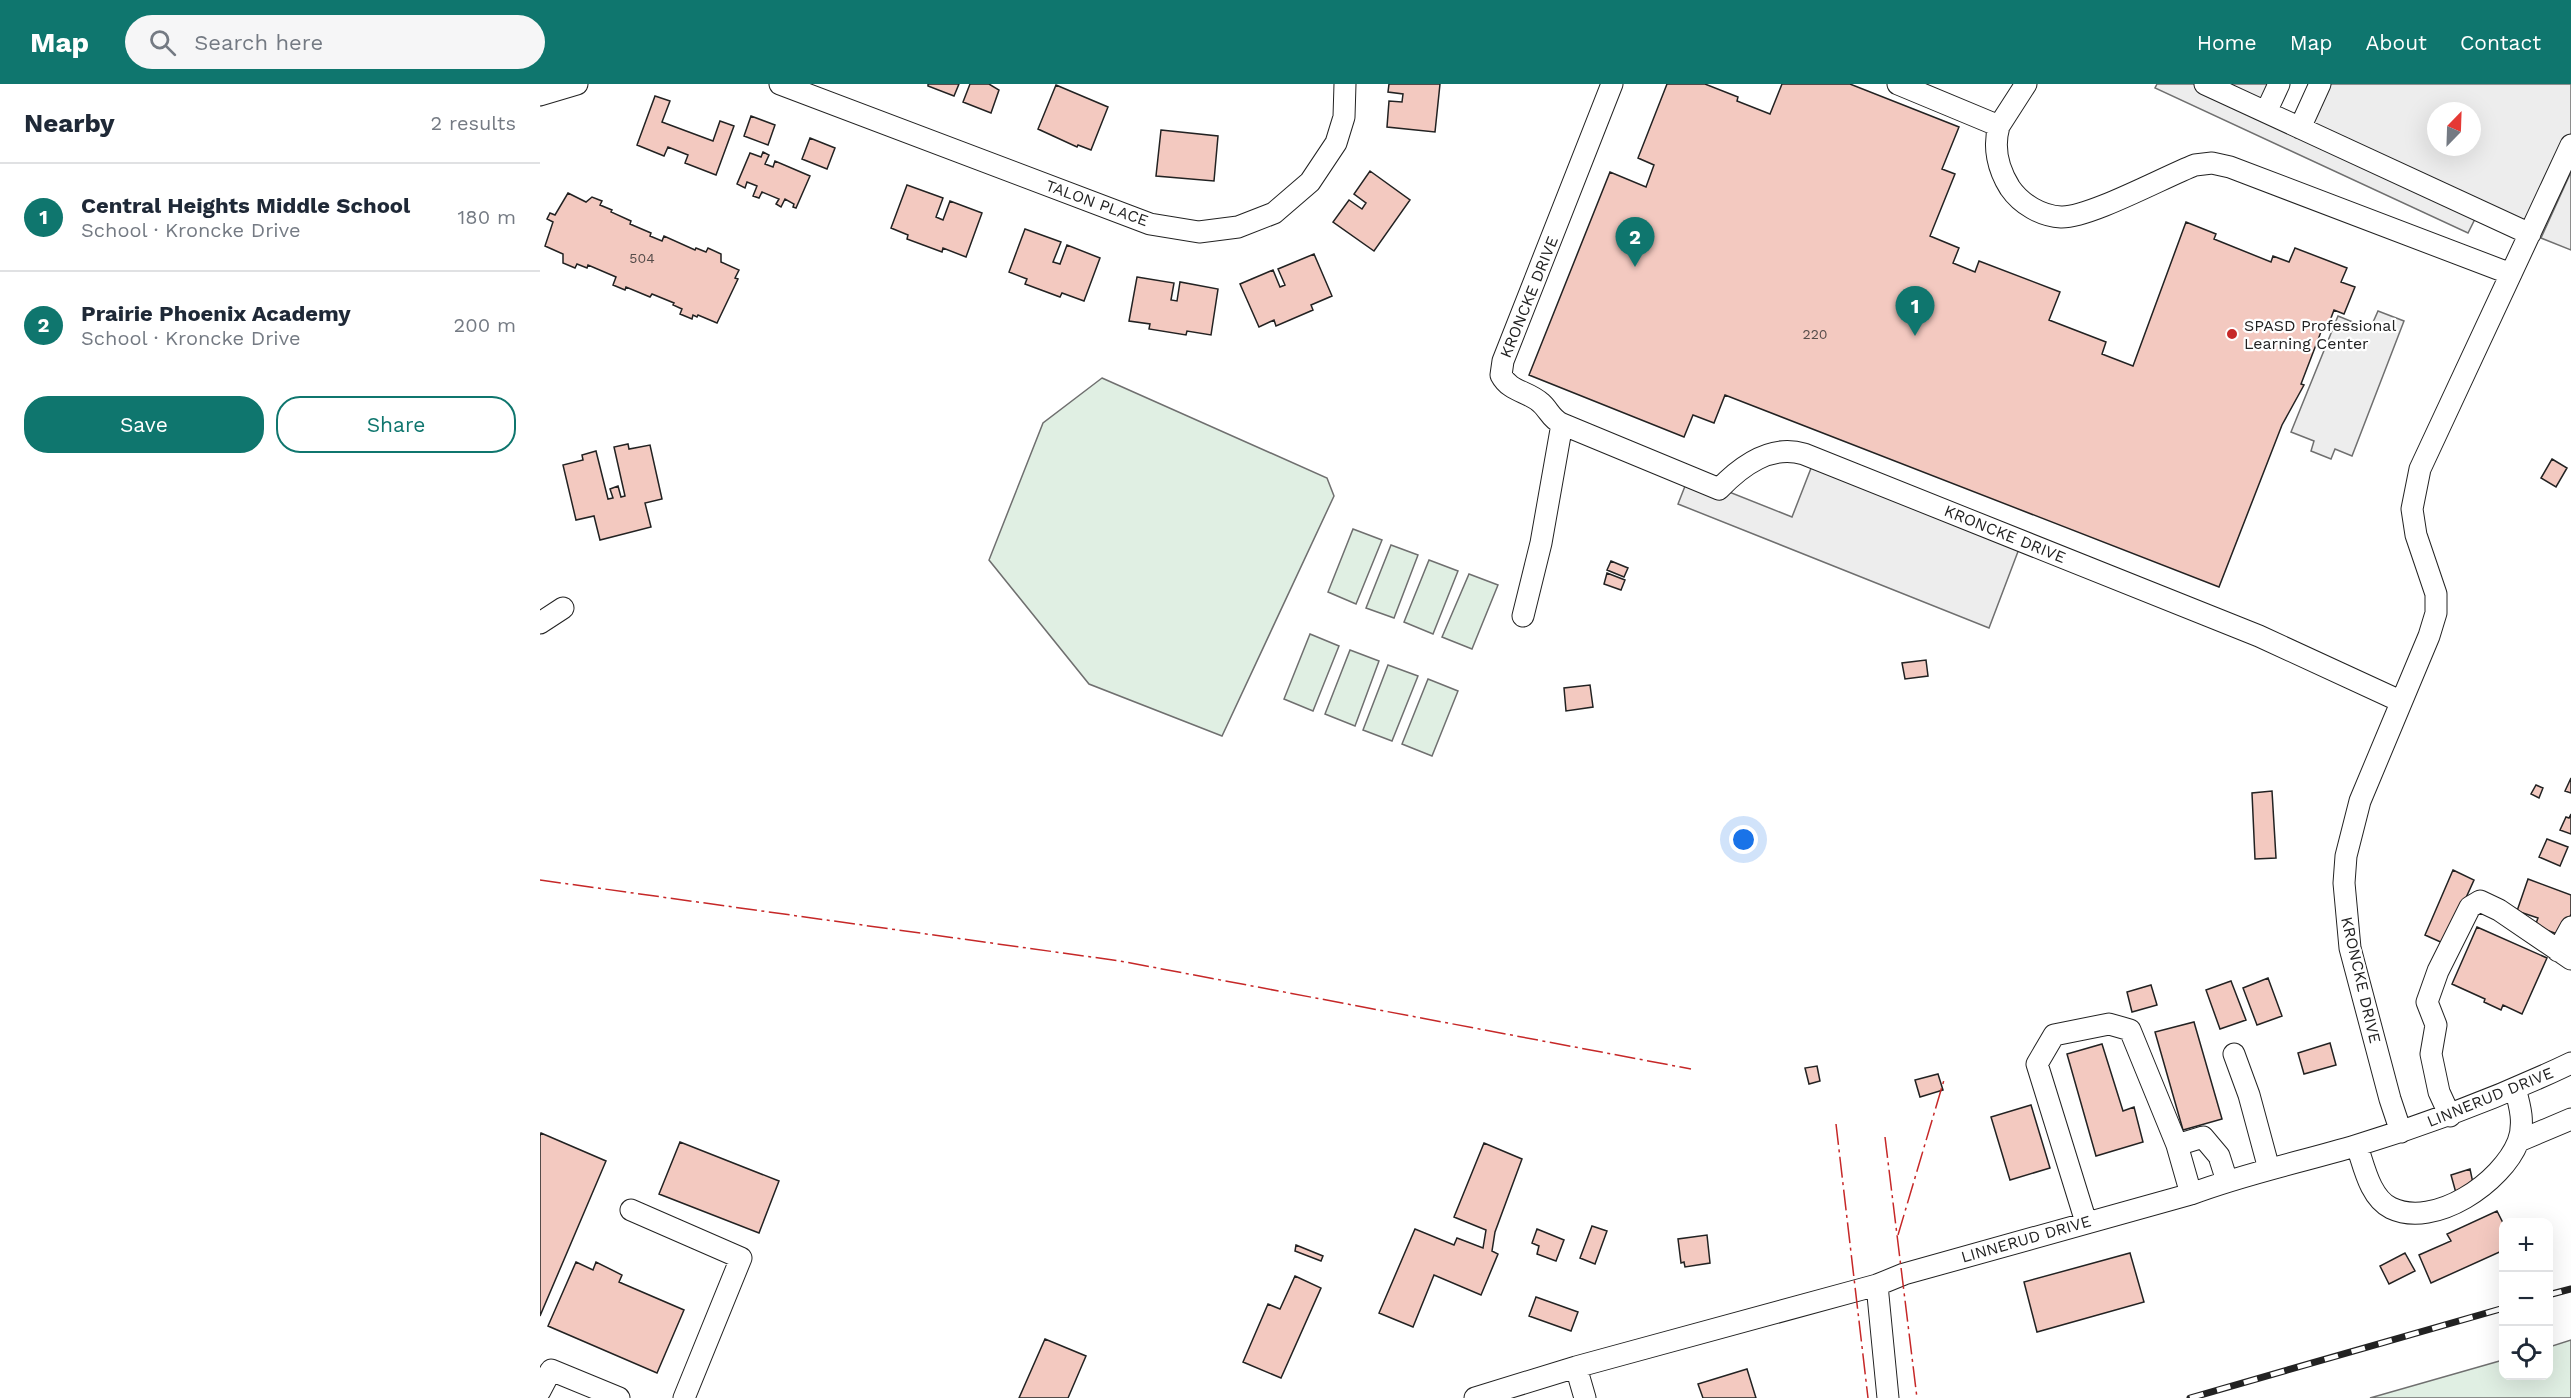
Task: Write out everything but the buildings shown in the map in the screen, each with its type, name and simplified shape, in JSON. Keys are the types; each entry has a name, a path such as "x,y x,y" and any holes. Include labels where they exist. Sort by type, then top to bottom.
{"street":[{"path":"540,95 577,84"},
{"name":"TALON PLACE","path":"780,84 1150,224 1199,232 1238,227 1274,213 1310,182 1336,143 1344,117 1345,84"},
{"name":"KRONCKE DRIVE","path":"1612,84 1501,368 1501,375 1508,385 1540,401 1551,417 1562,424 1719,489 1736,472 1769,454 1780,450 1804,454 2259,636 2400,701 2360,801 2347,848 2344,883 2350,948 2401,1132"},
{"path":"1898,84 1999,126"},
{"path":"2026,84 1999,126 1997,154 2009,186 2027,205 2050,216 2074,215 2195,165 2212,163 2240,171 2511,274"},
{"path":"2205,84 2530,234"},
{"path":"2266,112 2280,84"},
{"path":"2300,128 2320,84"},
{"path":"2400,701 2429,636 2436,613 2436,594 2416,535 2412,510 2420,470 2571,145"},
{"path":"1523,616 1541,543 1562,424"},
{"path":"540,623 563,608"},
{"path":"2450,1116 2439,1092 2431,1054 2436,1025 2427,1002 2438,971 2470,907 2481,901 2499,910 2565,955 2571,927"},
{"path":"2086,1222 2037,1064 2054,1035 2109,1024 2130,1030 2177,1145 2192,1194"},
{"path":"2234,1053 2249,1095 2269,1169"},
{"name":"LINNERUD DRIVE","path":"1475,1398 1576,1367 1878,1285 1904,1274 2192,1194 2227,1180 2357,1146 2450,1116 2515,1088 2567,1072"},
{"path":"2357,1146 2375,1193 2391,1208 2415,1213 2458,1204 2498,1175 2518,1141 2522,1116 2515,1088"},
{"path":"2518,1141 2571,1119"},
{"path":"2177,1145 2203,1137 2219,1156 2227,1180"},
{"path":"631,1210 741,1258 684,1398"},
{"path":"1878,1285 1888,1398"},
{"path":"1576,1367 1585,1398"},
{"path":"540,1391 551,1370 619,1398"}],"green space":[{"path":"1102,378 1327,478 1334,496 1222,736 1089,684 989,560 1043,423"},
{"path":"1353,529 1382,540 1356,604 1328,592"},
{"path":"1391,545 1418,555 1394,618 1366,608"},
{"path":"1429,560 1458,571 1433,634 1404,622"},
{"path":"1469,574 1498,585 1472,649 1442,637"},
{"path":"1310,634 1339,646 1313,711 1284,699"},
{"path":"1350,650 1379,661 1355,726 1325,714"},
{"path":"1388,665 1418,676 1392,741 1363,730"},
{"path":"1428,679 1458,691 1432,756 1402,744"},
{"path":"2571,1340 2571,1398 2370,1398 2499,1361 2499,1380 2553,1380 2553,1346"}],"shaded area":[{"path":"2157,84 2279,84 2267,112 2300,128 2320,84 2571,84 2571,145 2530,234 2479,211 2468,233 2155,88"},
{"path":"2571,172 2571,250 2541,238"},
{"path":"2378,311 2404,321 2352,456 2335,449 2331,459 2311,451 2314,441 2291,432 2338,316 2370,329"},
{"path":"1815,458 2022,541 1989,628 1678,504 1689,476 1792,517"}],"railway":[{"path":"2553,1294 2571,1289"},
{"path":"2190,1398 2499,1309"}],"power":[{"path":"540,880 1120,961 1691,1069"},
{"path":"1898,1235 1944,1080"},
{"path":"1836,1124 1868,1398"},
{"path":"1885,1137 1917,1398"}],"place":[{"name":"Prairie Phoenix Academy","path":"1635,267"},
{"name":"SPASD Professional Learning Center","path":"2232,334"},
{"name":"Central Heights Middle School","path":"1915,336"}]}
